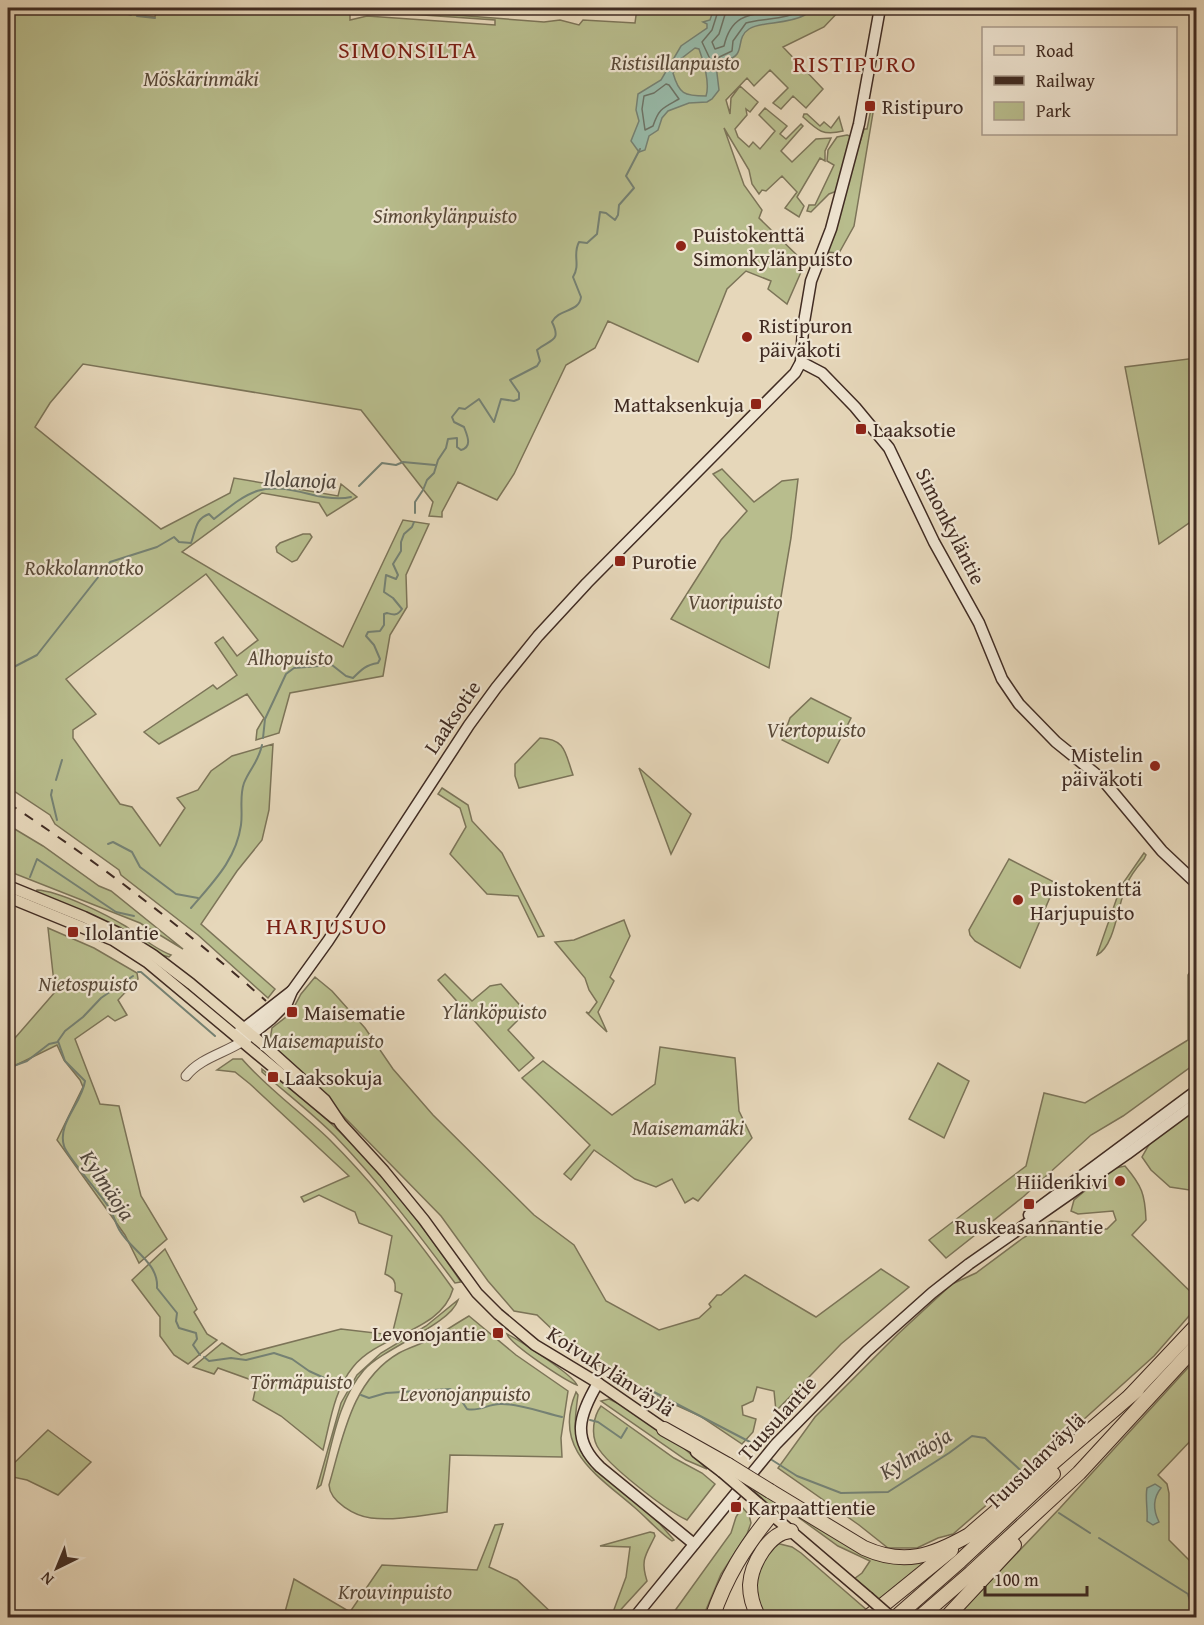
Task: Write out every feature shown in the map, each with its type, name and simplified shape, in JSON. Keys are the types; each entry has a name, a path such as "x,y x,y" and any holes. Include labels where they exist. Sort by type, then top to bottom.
{"highway":[{"name":"Tuusulanväylä","path":"894,1617 1020,1506 1137,1390 1197,1326"},
{"name":"Tuusulanväylä","path":"919,1617 971,1573 1080,1473 1197,1346"},
{"path":"867,1617 969,1535 1137,1390"},
{"path":"664,1429 725,1468 770,1491 864,1548 880,1555 898,1558 929,1554 969,1535"},
{"path":"946,1617 1080,1473"},
{"path":"712,1617 726,1581 738,1559 771,1515"},
{"path":"759,1617 751,1597 752,1572 763,1551 775,1538 779,1534 791,1531"}],"main road":[{"path":"801,362 803,328 811,281 831,229 848,170 862,111 880,8"},
{"name":"Simonkyläntie","path":"801,362 822,373 855,407 889,448 933,542 976,618 1002,679 1019,704 1056,742 1102,779 1162,850 1197,883"},
{"name":"Laaksotie","path":"243,1035 292,991 328,941 480,710 538,636 587,583 774,397 795,373 801,362"},
{"name":"Koivukylänväylä","path":"8,886 84,917 144,949 191,984 243,1035"},
{"name":"Koivukylänväylä","path":"8,897 113,940 147,962 324,1100 341,1124 424,1220 477,1293 498,1314 535,1345 598,1383 664,1429"},
{"name":"Tuusulantie","path":"969,1264 997,1238 1197,1091"},
{"name":"Tuusulantie","path":"634,1617 776,1444 843,1375 932,1293 969,1264 1197,1103"},
{"path":"598,1383 584,1410 580,1427 581,1438 587,1453 600,1467 694,1544"},
{"path":"725,1468 771,1515 894,1617"}],"street":[{"name":"Laaksotie","path":"186,1076 217,1053 232,1048 243,1035"}],"green space":[{"name":"Simonkylänpuisto","path":"8,8 131,8 132,14 155,17 157,8 314,8 350,12 350,20 367,16 495,25 495,20 366,11 365,8 544,22 560,20 579,25 583,20 635,23 637,8 842,8 824,27 783,47 823,89 806,108 793,96 781,109 773,103 788,88 770,70 754,86 747,78 726,100 730,114 731,98 740,86 758,102 750,112 746,109 747,115 735,129 738,137 749,147 753,142 760,149 775,131 759,115 765,108 787,126 780,134 786,139 801,124 803,126 781,151 792,162 816,139 831,138 825,151 825,161 820,158 797,197 804,206 799,217 785,208 797,192 782,176 766,191 762,190 759,194 752,184 749,170 724,128 744,185 762,210 759,218 805,263 787,304 768,289 771,281 746,271 727,289 698,362 608,321 595,348 566,365 514,474 497,500 458,482 442,512 442,517 429,516 433,502 361,410 83,364 50,403 35,427 161,529 230,493 234,478 338,496 341,484 357,497 327,516 319,503 262,493 182,552 343,647 403,520 429,524 406,575 407,607 390,635 383,676 290,693 279,733 256,740 257,730 264,718 247,694 159,744 144,732 213,685 217,689 237,675 215,643 223,637 237,656 258,640 206,574 66,679 96,714 73,730 73,738 120,804 132,807 160,846 185,808 177,798 198,790 211,771 232,756 273,744 269,810 262,840 237,871 201,924 275,989 268,998 198,935 121,875 119,870 55,824 50,815 8,787"},
{"path":"874,107 854,226 839,253 826,252 864,129 867,129 871,109"},
{"path":"804,114 820,126 824,122 831,128 839,117 843,131 830,133 821,131 803,117"},
{"path":"847,135 852,137 837,191 829,194 811,212 807,211 809,205 815,205 834,165 827,161 828,150 837,137"},
{"path":"1196,358 1196,518 1159,544 1125,367"},
{"name":"Vuoripuisto","path":"722,469 754,502 782,481 798,479 791,538 769,668 671,619 721,540 747,511 713,474"},
{"path":"303,534 310,534 312,537 297,560 292,562 277,552 276,547 280,543"},
{"name":"Viertopuisto","path":"811,698 851,718 828,763 782,740 790,718"},
{"path":"540,738 560,744 573,775 519,788 515,776 515,764"},
{"path":"639,768 691,814 671,854"},
{"path":"442,788 468,805 472,821 502,853 544,936 538,937 518,896 487,894 450,854 466,827 460,808 438,794"},
{"path":"8,825 43,846 99,886 111,891 183,949 140,923 8,871"},
{"path":"1144,853 1146,855 1144,859 1126,886 1108,943 1097,955 1121,886"},
{"path":"1009,859 1056,883 1020,968 975,941 969,930"},
{"path":"37,890 47,891 96,910 171,955 169,957 155,953 35,894"},
{"path":"624,920 630,936 610,977 614,981 598,1012 607,1032 586,1012 589,1013 597,1002 585,978 555,942 574,940"},
{"name":"Nietospuisto","path":"48,928 94,948 137,973 138,979 118,1000 127,1015 115,1021 108,1016 75,1039 100,1104 119,1106 141,1196 167,1239 139,1263 125,1235 57,1140 83,1087 64,1060 57,1045 8,1069 8,1046 55,992"},
{"path":"1196,963 1196,1063 1123,1116 1091,1135 1023,1197 946,1258 929,1240 1026,1166 1044,1093 1085,1103 1188,1040 1188,975"},
{"name":"Ylänköpuisto","path":"445,974 472,1001 490,986 501,984 526,1012 508,1030 534,1058 519,1071 438,980"},
{"name":"Maisemapuisto","path":"315,977 332,991 365,1028 393,1069 433,1115 534,1215 574,1245 606,1301 659,1330 699,1318 711,1307 709,1304 717,1295 721,1295 745,1275 816,1317 881,1269 909,1287 841,1344 776,1411 774,1391 757,1387 753,1401 742,1406 743,1415 756,1419 753,1432 742,1444 700,1416 636,1387 576,1352 537,1315 514,1311 488,1281 441,1216 310,1082 267,1045 272,1028 295,1010 293,1009 301,994"},
{"name":"Maisemamäki","path":"660,1047 735,1058 739,1111 752,1138 698,1201 693,1198 685,1203 672,1179 656,1187 635,1179 594,1150 571,1180 564,1174 590,1145 522,1078 543,1061 612,1115 655,1084"},
{"name":"Törmäpuisto","path":"233,1059 242,1059 347,1157 394,1212 453,1289 446,1303 436,1315 378,1347 353,1367 337,1396 323,1450 281,1416 253,1400 257,1382 218,1368 214,1374 193,1367 222,1343 241,1355 341,1329 392,1335 402,1294 395,1291 394,1280 385,1274 392,1236 359,1223 355,1212 319,1195 304,1202 301,1197 349,1176 250,1084 235,1072 217,1070"},
{"path":"938,1063 969,1081 944,1138 909,1119"},
{"path":"262,1069 303,1099 354,1146 421,1225 461,1282 455,1283 412,1226 351,1153 308,1111 262,1072"},
{"path":"1196,1109 1196,1191 1170,1187 1151,1170 1142,1157 1150,1143"},
{"path":"1125,1166 1142,1191 1146,1211 1146,1220 1132,1235 1196,1297 1196,1308 1154,1356 1041,1458 953,1534 917,1548 888,1548 778,1468 815,1417 952,1284 976,1273 1023,1238 1051,1221 1067,1222 1087,1229 1107,1229 1116,1220 1113,1211 1078,1214 1071,1211 1074,1200 1111,1169"},
{"path":"165,1249 197,1309 194,1312 207,1334 217,1340 188,1364 174,1355 160,1336 160,1317 132,1280"},
{"path":"458,1300 453,1309 443,1318 374,1361 355,1382 341,1410 321,1485 317,1488 341,1403 357,1375 381,1353 426,1326"},
{"name":"Levonojanpuisto","path":"469,1316 516,1355 568,1391 561,1438 562,1457 450,1455 447,1512 380,1519 365,1517 344,1507 334,1497 329,1485 345,1429 360,1394 370,1378 383,1364 399,1353 433,1338"},
{"path":"507,1334 556,1366 577,1385 527,1353"},
{"path":"1196,1359 1196,1435 1158,1475 1167,1484 1169,1493 1169,1540 1196,1567 1196,1617 955,1618 1060,1508"},
{"path":"576,1392 578,1395 576,1433 584,1456 660,1524 674,1540 672,1541 662,1533 606,1484 582,1459 574,1445 570,1430 570,1412"},
{"path":"609,1399 661,1430 707,1469 686,1460 601,1401"},
{"path":"601,1406 715,1484 687,1520 638,1487 603,1454 595,1441 594,1431 596,1415"},
{"path":"48,1430 91,1462 58,1495 27,1480 8,1476 8,1469"},
{"path":"761,1490 863,1552 938,1555 882,1602 854,1579 862,1573 870,1561 838,1546 791,1512 781,1516 754,1491"},
{"path":"742,1507 749,1515 751,1523 747,1534 721,1574 703,1617 675,1617 674,1612 731,1533"},
{"name":"Krouvinpuisto","path":"503,1524 489,1567 517,1580 556,1617 302,1618 285,1612 294,1579 350,1612 382,1565 477,1570 495,1525"},
{"path":"650,1532 655,1536 644,1562 647,1581 614,1617 586,1617 612,1615 626,1577 630,1547 600,1546"},
{"path":"776,1543 792,1547 801,1553 868,1611 861,1617 763,1617 754,1586 762,1561"}],"water":[{"path":"714,8 807,8 805,15 798,18 749,29 742,38 735,56 716,65 719,90 712,99 707,102 689,103 668,111 662,118 658,130 649,136 645,150 639,152 631,141 639,121 636,110 638,94 661,80 681,46 707,28 707,24 703,22 710,20","holes":["695,48 699,49 707,79 706,96 687,94 680,90 673,73 682,58"]},
{"path":"1155,1484 1161,1488 1156,1496 1155,1504 1159,1522 1153,1525 1147,1521 1146,1492 1147,1488"}],"waterway":[{"path":"137,16 155,18"},
{"name":"Kylmäoja","path":"415,513 415,502 427,480 434,473 448,439 457,438 457,447 461,450 468,444 464,427 454,422 452,417 459,408 465,409 479,399 494,422 501,399 514,401 519,399 519,393 510,380 537,366 540,361 537,350 555,337 552,322 559,314 577,306 581,297 573,277 579,242 587,243 597,234 600,212 606,213 615,220 619,205 634,188 626,176 640,149"},
{"name":"Ilolanoja","path":"359,486 382,463 435,465"},
{"name":"Ilolanoja","path":"8,670 37,655 110,562 157,547 174,537 179,542 191,543 197,526 204,516 209,514 214,519 238,501 258,491 279,489 330,498 351,497"},
{"name":"Kylmäoja","path":"263,738 265,719 286,674 294,668 332,665 346,676 353,678 364,668 378,663 380,659 374,645 366,636 368,632 380,631 384,625 384,614 399,613 402,609 393,598 384,592 386,575 396,579 398,575 393,564 401,551 404,534 414,522"},
{"name":"Kylmäoja","path":"191,908 215,880 234,849 241,825 243,788 262,745"},
{"path":"56,780 62,760"},
{"path":"52,790 51,795 57,820"},
{"path":"108,844 113,842 132,852 140,867 176,894 198,898"},
{"path":"30,877 37,859 116,912 134,916"},
{"path":"138,972 141,972 215,1036"},
{"name":"Kylmäoja","path":"133,976 101,998 83,1017 65,1031 58,1041 65,1061 85,1081 64,1129 64,1146 110,1209 125,1238 154,1271 157,1288 177,1313 176,1321 179,1328 196,1333 197,1339 193,1345 200,1355"},
{"path":"8,1068 27,1061 49,1044 58,1042"},
{"name":"Kylmäoja","path":"204,1357 209,1361 231,1358 246,1360 274,1353 292,1359 309,1371 344,1387"},
{"name":"Kylmäoja","path":"361,1395 369,1398 386,1393 450,1389 455,1391 467,1409 507,1404 562,1417"},
{"name":"Kylmäoja","path":"645,1401 652,1391 752,1443"},
{"name":"Kylmäoja","path":"590,1420 598,1422 621,1438 627,1428"},
{"name":"Kylmäoja","path":"772,1460 797,1476 841,1493 888,1492 972,1436 985,1438 1028,1477"},
{"name":"Kylmäoja","path":"1059,1513 1090,1533"},
{"name":"Kylmäoja","path":"1099,1538 1188,1594 1191,1605 1196,1610"}],"railway":[{"path":"8,803 140,897 266,1001"}],"place":[{"name":"Ristipuro","path":"870,106"},
{"name":"Puistokenttä Simonkylänpuisto","path":"681,246"},
{"name":"Ristipuron päiväkoti","path":"747,337"},
{"name":"Mattaksenkuja","path":"756,404"},
{"name":"Laaksotie","path":"861,429"},
{"name":"Purotie","path":"620,561"},
{"name":"Mistelin päiväkoti","path":"1155,766"},
{"name":"Puistokenttä Harjupuisto","path":"1018,900"},
{"name":"Ilolantie","path":"73,932"},
{"name":"Maisematie","path":"292,1012"},
{"name":"Laaksokuja","path":"273,1077"},
{"name":"Hiidenkivi","path":"1120,1181"},
{"name":"Ruskeasannantie","path":"1029,1204"},
{"name":"Levonojantie","path":"498,1333"},
{"name":"Karpaattientie","path":"736,1507"}],"district":[{"name":"SIMONSILTA","path":"408,49"},
{"name":"RISTIPURO","path":"855,63"},
{"name":"HARJUSUO","path":"327,925"}],"park label":[{"name":"Ristisillanpuisto","path":"675,62"},
{"name":"Möskärinmäki","path":"201,78"},
{"name":"Rokkolannotko","path":"84,567"},
{"name":"Alhopuisto","path":"290,657"}]}
